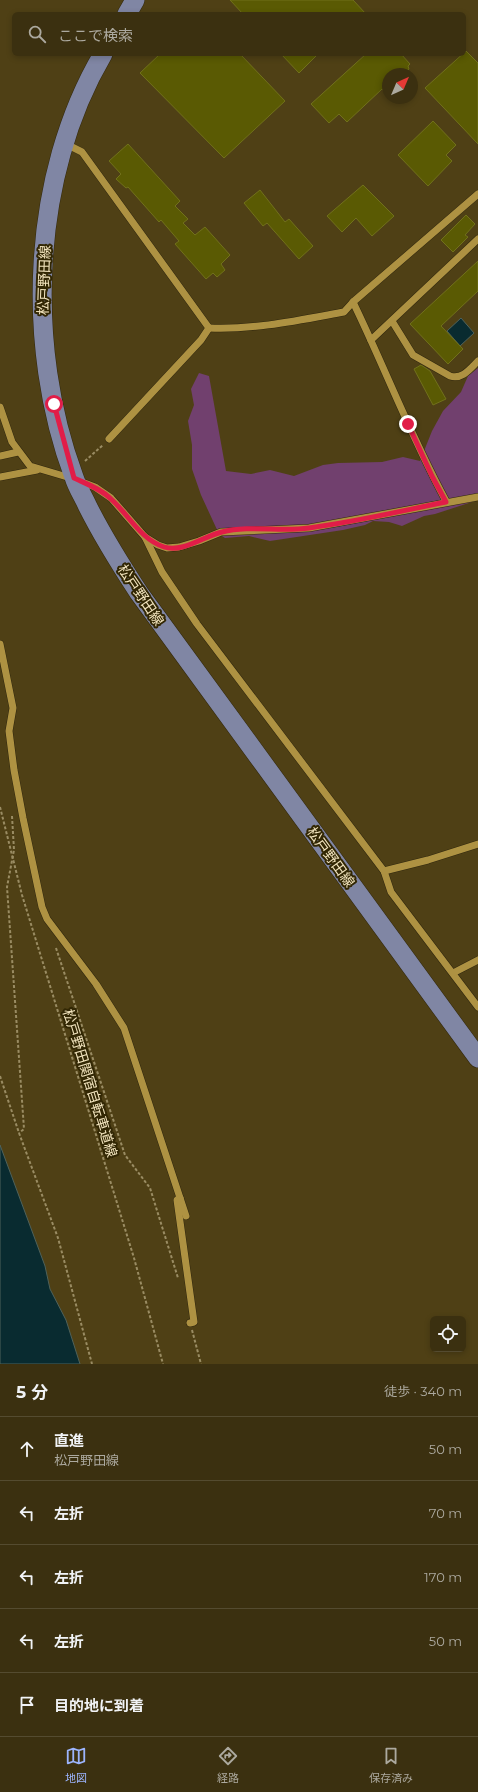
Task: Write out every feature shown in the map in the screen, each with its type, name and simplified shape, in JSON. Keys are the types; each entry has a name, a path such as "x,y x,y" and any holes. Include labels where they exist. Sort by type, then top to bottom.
{"main road":[{"path":"128,12 135,0"},
{"name":"松戸野田線","path":"102,56 73,115 64,143 51,200 45,237 42,314 45,352 54,404 74,478 112,551 139,593 478,1058"}],"street":[{"path":"64,143 82,152 209,328"},
{"path":"209,328 282,323 344,312 353,302 478,194"},
{"path":"371,340 478,239"},
{"path":"353,302 432,476 446,502"},
{"path":"392,321 413,355 450,376 456,378 462,375 478,361"},
{"path":"109,439 201,340 209,328"},
{"path":"0,407 12,442 30,466 39,470 74,478 95,487 111,498 145,537 162,572 197,624 384,871 391,892 478,1007"},
{"path":"0,456 18,452"},
{"path":"0,476 39,470"},
{"path":"145,537 166,548 179,547 221,532 252,529 284,530 309,528 478,497"},
{"path":"0,644 13,708 9,731 14,770 24,826 42,907 47,919 96,984 124,1028 186,1216"},
{"path":"384,871 428,860 478,844"},
{"path":"452,973 478,960"},
{"path":"180,1198 177,1200 194,1322 190,1323"}],"path":[{"path":"84,462 109,439"},
{"name":"松戸野田関宿自転車道線","path":"0,806 12,861 84,1101 134,1258 163,1364"},
{"path":"12,813 14,850 7,887 24,1129 19,1133"},
{"path":"54,941 125,1155 150,1188 178,1278"},
{"path":"0,1076 19,1133 58,1238 92,1364"},
{"path":"190,1323 200,1364"}],"shaded area":[{"path":"478,368 478,500 435,514 424,516 402,526 389,522 373,521 365,525 343,530 270,541 249,536 225,538 219,534 201,495 192,469 192,445 188,421 194,405 191,389 199,373 209,376 226,471 251,474 270,470 294,476 323,465 338,463 382,462 403,457 420,461 432,431 443,411 461,392 468,376"}],"water":[{"path":"461,318 474,333 460,346 447,331"},
{"path":"0,1145 45,1266 50,1289 66,1320 80,1364 0,1364"}],"building":[{"path":"230,0 353,0 364,12 241,12"},
{"path":"466,51 478,63 478,144 425,88 460,56 466,56"},
{"path":"158,56 242,56 285,101 224,158 140,73"},
{"path":"283,56 316,56 299,73"},
{"path":"364,56 403,56 410,64 408,66 409,68 382,68 382,89 347,122 339,114 329,123 311,104"},
{"path":"433,121 456,145 446,155 452,161 428,186 398,155"},
{"path":"128,144 180,201 175,206 188,219 183,223 195,235 205,227 230,255 221,264 225,270 217,277 213,273 206,279 175,244 179,241 161,220 159,222 128,187 126,188 116,179 121,174 109,161"},
{"path":"363,185 394,216 372,236 356,218 342,232 327,216"},
{"path":"260,190 285,222 289,219 313,246 299,259 267,223 263,226 244,203"},
{"path":"466,215 475,224 465,235 468,237 453,252 441,240"},
{"path":"478,261 478,291 441,326 463,349 448,364 410,324"},
{"path":"421,365 430,371 446,399 433,405 414,369"}],"route":[{"path":"54,404 74,478 95,487 111,498 145,537 166,548 179,547 221,532 252,529 284,530 309,528 446,502 408,424"}]}
